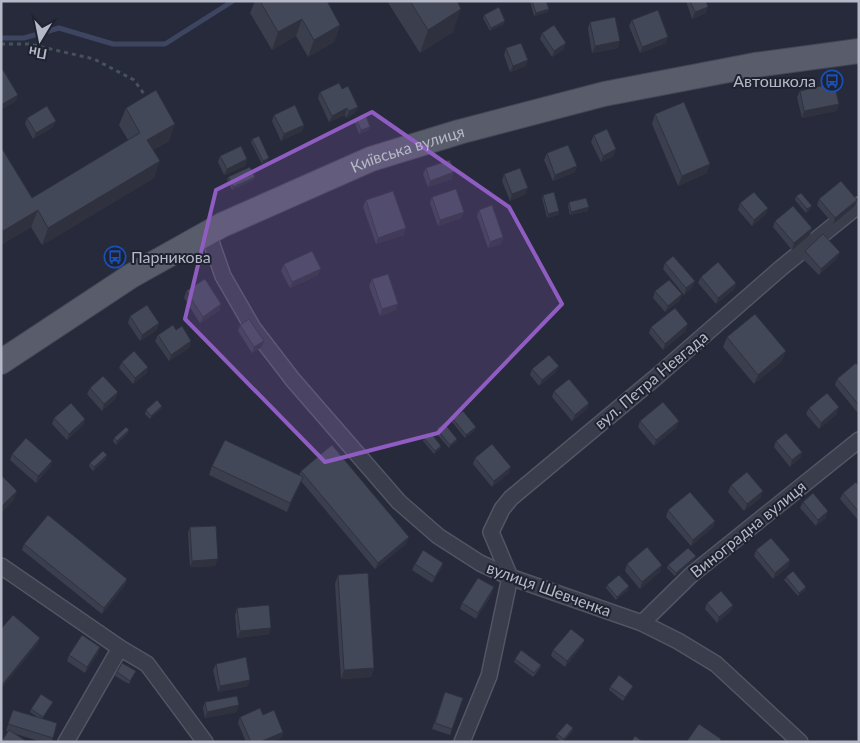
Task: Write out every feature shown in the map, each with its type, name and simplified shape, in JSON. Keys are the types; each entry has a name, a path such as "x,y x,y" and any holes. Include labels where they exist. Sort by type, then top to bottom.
{"main road":[{"name":"Київська вулиця","path":"1,362 131,276 208,233 371,159 459,132 604,94 684,78 810,57 859,51"}],"street":[{"name":"вул. Петра Невгада","path":"510,577 492,532 502,509 511,498 655,378 781,268 859,205"},
{"name":"вулиця Шевченка","path":"208,233 223,276 253,328 293,380 399,502 438,536 480,563 510,577 642,623 678,641 716,664 800,742"},
{"name":"Виноградна вулиця","path":"642,623 691,575 859,440"},
{"path":"1,566 120,648 147,664 205,742"},
{"path":"462,742 488,676 510,577"},
{"path":"66,742 120,648"}],"path":[{"path":"1,44 29,44 94,59 134,80 149,101"}],"highlighted area":[{"path":"372,112 509,207 562,304 438,433 325,462 185,319 216,190"}],"building":[{"path":"260,1 327,1 340,25 314,40 302,19 278,32"},
{"path":"410,1 457,1 461,9 428,30"},
{"path":"532,1 546,1 549,9 536,13"},
{"path":"690,1 706,1 708,7 695,12"},
{"path":"499,7 505,21 491,28 484,15"},
{"path":"658,10 668,37 642,47 632,20"},
{"path":"615,17 620,41 595,46 590,22"},
{"path":"554,25 566,43 554,51 542,33"},
{"path":"521,43 528,60 513,66 506,48"},
{"path":"3,70 18,95 1,105 1,71"},
{"path":"339,83 342,89 348,86 358,107 349,111 347,108 332,116 320,92"},
{"path":"834,83 839,104 804,111 800,91"},
{"path":"156,90 175,124 147,140 160,161 48,228 38,210 3,231 1,228 1,147 32,198 140,133 126,108"},
{"path":"684,102 710,164 682,176 655,114"},
{"path":"295,105 304,125 284,134 274,115"},
{"path":"47,106 56,121 36,133 27,118"},
{"path":"366,116 370,127 361,130 356,119"},
{"path":"607,129 616,149 603,156 594,135"},
{"path":"259,136 269,158 263,161 252,139"},
{"path":"568,145 577,166 555,175 547,153"},
{"path":"241,146 247,159 227,169 220,156"},
{"path":"450,160 454,172 430,181 426,168"},
{"path":"250,167 255,177 233,187 228,177"},
{"path":"520,168 528,188 512,194 504,174"},
{"path":"841,181 857,200 835,218 819,199"},
{"path":"456,189 464,212 440,220 432,197"},
{"path":"393,191 406,228 378,238 366,200"},
{"path":"554,192 559,211 548,214 543,195"},
{"path":"754,192 768,208 754,220 740,203"},
{"path":"801,193 812,206 807,209 796,196"},
{"path":"586,198 589,207 571,212 569,202"},
{"path":"492,205 503,237 490,242 479,210"},
{"path":"793,206 812,228 794,243 775,221"},
{"path":"823,234 840,252 821,269 805,251"},
{"path":"312,251 321,269 292,282 284,264"},
{"path":"673,256 695,281 686,288 665,263"},
{"path":"718,262 736,283 718,298 701,277"},
{"path":"388,274 398,304 382,309 372,279"},
{"path":"205,279 221,304 203,317 186,291"},
{"path":"669,280 682,294 668,306 655,291"},
{"path":"147,305 159,323 142,335 130,316"},
{"path":"675,308 688,324 665,344 651,327"},
{"path":"755,314 786,351 758,375 727,337"},
{"path":"249,319 264,341 254,347 240,325"},
{"path":"173,325 176,330 182,326 191,341 171,355 158,335"},
{"path":"134,351 148,367 135,378 122,362"},
{"path":"549,355 559,366 542,380 532,369"},
{"path":"856,363 859,367 859,405 837,379"},
{"path":"103,376 118,392 104,404 90,388"},
{"path":"569,379 589,403 575,415 554,391"},
{"path":"827,393 839,407 821,423 809,408"},
{"path":"157,400 162,406 151,416 146,410"},
{"path":"663,402 679,421 656,440 640,421"},
{"path":"71,403 85,419 69,434 54,418"},
{"path":"463,411 476,427 466,435 453,419"},
{"path":"444,423 457,439 450,445 437,429"},
{"path":"126,427 129,430 117,441 114,438"},
{"path":"431,433 441,446 435,451 424,438"},
{"path":"786,433 802,452 792,460 776,441"},
{"path":"26,438 52,461 38,476 12,454"},
{"path":"225,440 303,477 290,503 212,466"},
{"path":"492,444 511,467 494,481 475,458"},
{"path":"332,445 409,537 378,563 301,471"},
{"path":"103,451 107,455 94,467 90,463"},
{"path":"747,472 763,491 747,504 731,485"},
{"path":"1,475 17,491 1,507"},
{"path":"856,482 859,486 859,512 843,493"},
{"path":"690,492 715,521 693,540 668,510"},
{"path":"813,493 828,511 818,520 803,502"},
{"path":"48,515 127,579 104,608 24,544"},
{"path":"216,526 218,559 192,561 190,527"},
{"path":"771,538 790,560 775,573 756,550"},
{"path":"647,547 662,565 642,582 627,564"},
{"path":"688,548 696,556 676,573 668,565"},
{"path":"423,550 443,563 435,577 415,564"},
{"path":"793,571 806,587 799,593 786,577"},
{"path":"368,573 374,668 344,670 338,575"},
{"path":"619,575 629,586 617,597 607,585"},
{"path":"478,578 494,587 478,613 462,603"},
{"path":"721,591 733,605 719,617 707,603"},
{"path":"269,605 271,628 240,631 237,608"},
{"path":"13,615 40,638 1,686 1,629"},
{"path":"571,629 585,640 567,661 553,650"},
{"path":"82,635 100,647 87,667 69,655"},
{"path":"521,650 541,665 534,673 515,659"},
{"path":"246,657 250,680 220,686 216,664"},
{"path":"122,663 136,671 130,681 117,672"},
{"path":"619,675 633,686 625,697 610,687"},
{"path":"445,692 463,698 452,729 435,723"},
{"path":"41,694 53,702 43,717 31,709"},
{"path":"237,696 239,705 207,712 205,702"},
{"path":"260,708 263,715 274,710 283,732 260,742 251,742 240,717"},
{"path":"13,710 57,723 53,738 8,724"},
{"path":"567,723 573,728 564,739 557,734"},
{"path":"699,724 721,739 720,742 688,742"},
{"path":"9,730 26,741 1,742"},
{"path":"635,736 643,742 631,742"}],"waterway":[{"path":"1,38 24,38 59,28 113,44 165,44 233,1"}],"place":[{"name":"Автошкола","path":"832,81"},
{"name":"Парникова","path":"115,257"}]}
